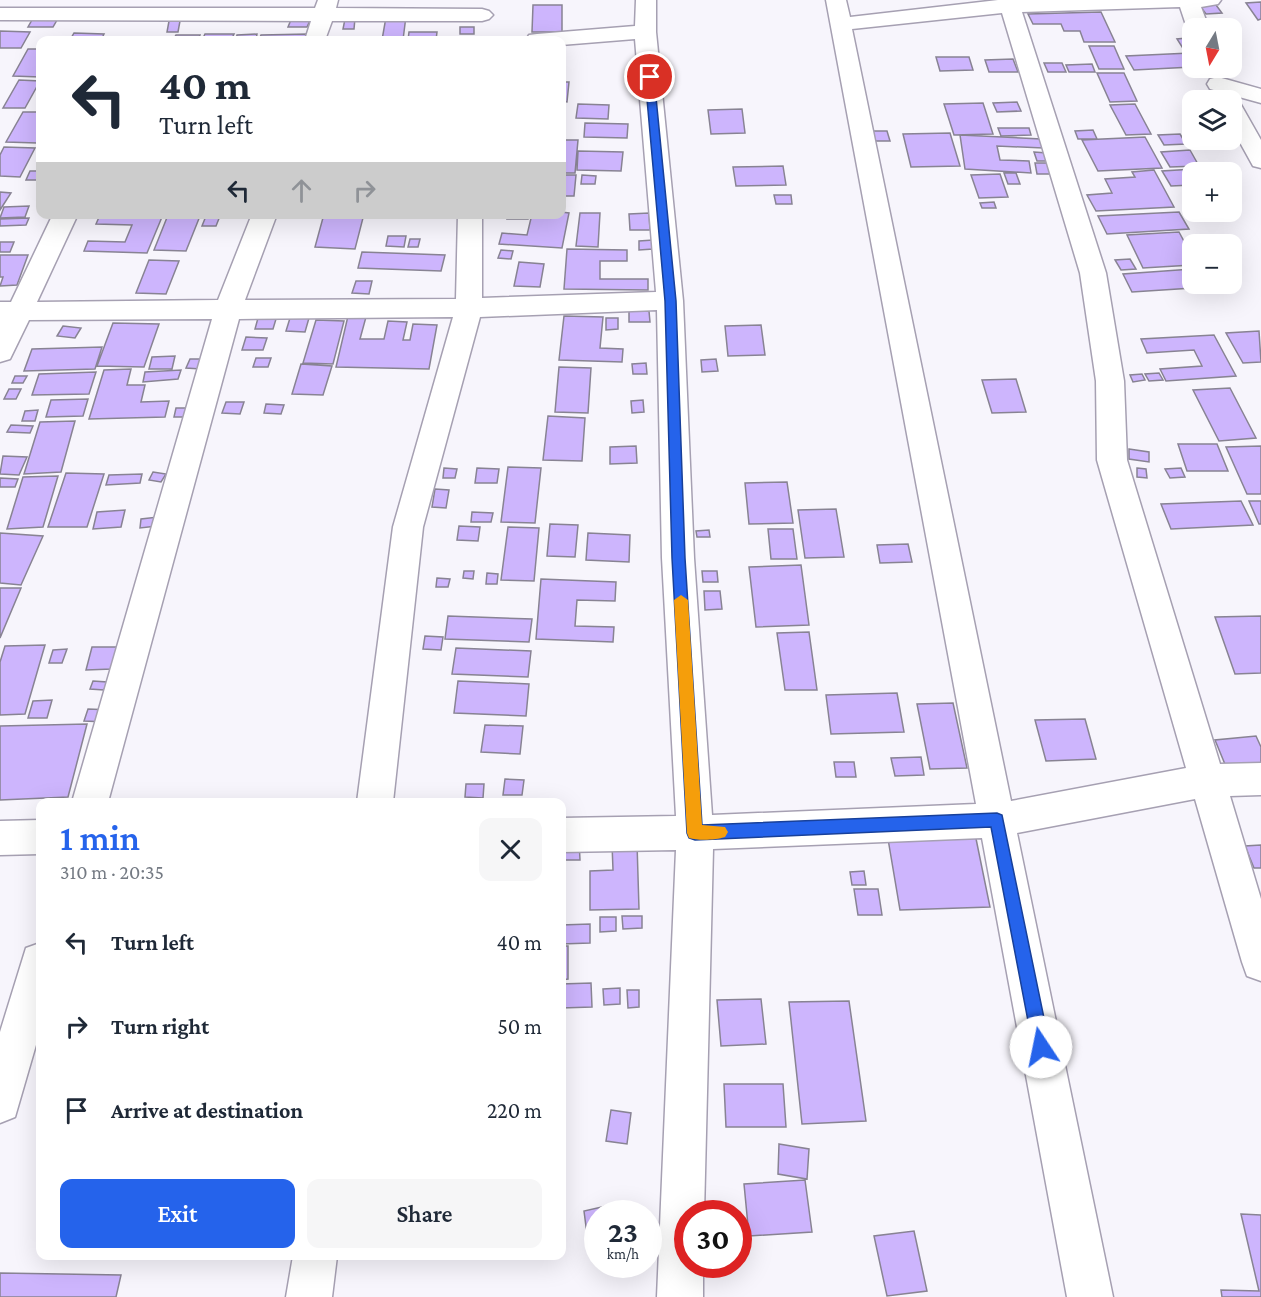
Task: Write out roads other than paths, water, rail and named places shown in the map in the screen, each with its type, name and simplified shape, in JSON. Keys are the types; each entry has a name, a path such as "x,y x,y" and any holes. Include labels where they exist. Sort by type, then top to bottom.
{"street":[{"path":"646,0 645,32 670,301 678,558 695,833 680,1297"},
{"path":"1090,1297 838,12 1009,3 1211,0"},
{"path":"1188,1 1194,18"},
{"path":"1009,3 1093,273 1110,381 1112,460 1261,962"},
{"path":"316,36 325,7"},
{"path":"0,14 154,16 325,7 483,16"},
{"path":"566,38 645,32"},
{"path":"1219,84 1261,96"},
{"path":"1242,126 1261,161"},
{"path":"0,352 10,310 63,219"},
{"path":"91,798 228,310 263,219"},
{"path":"375,798 408,527 469,308 470,219"},
{"path":"10,310 469,308 670,301"},
{"path":"566,835 695,833 997,820 1208,780 1261,779"},
{"path":"0,838 36,837"},
{"path":"0,1102 36,976"},
{"path":"309,1297 314,1260"}]}
